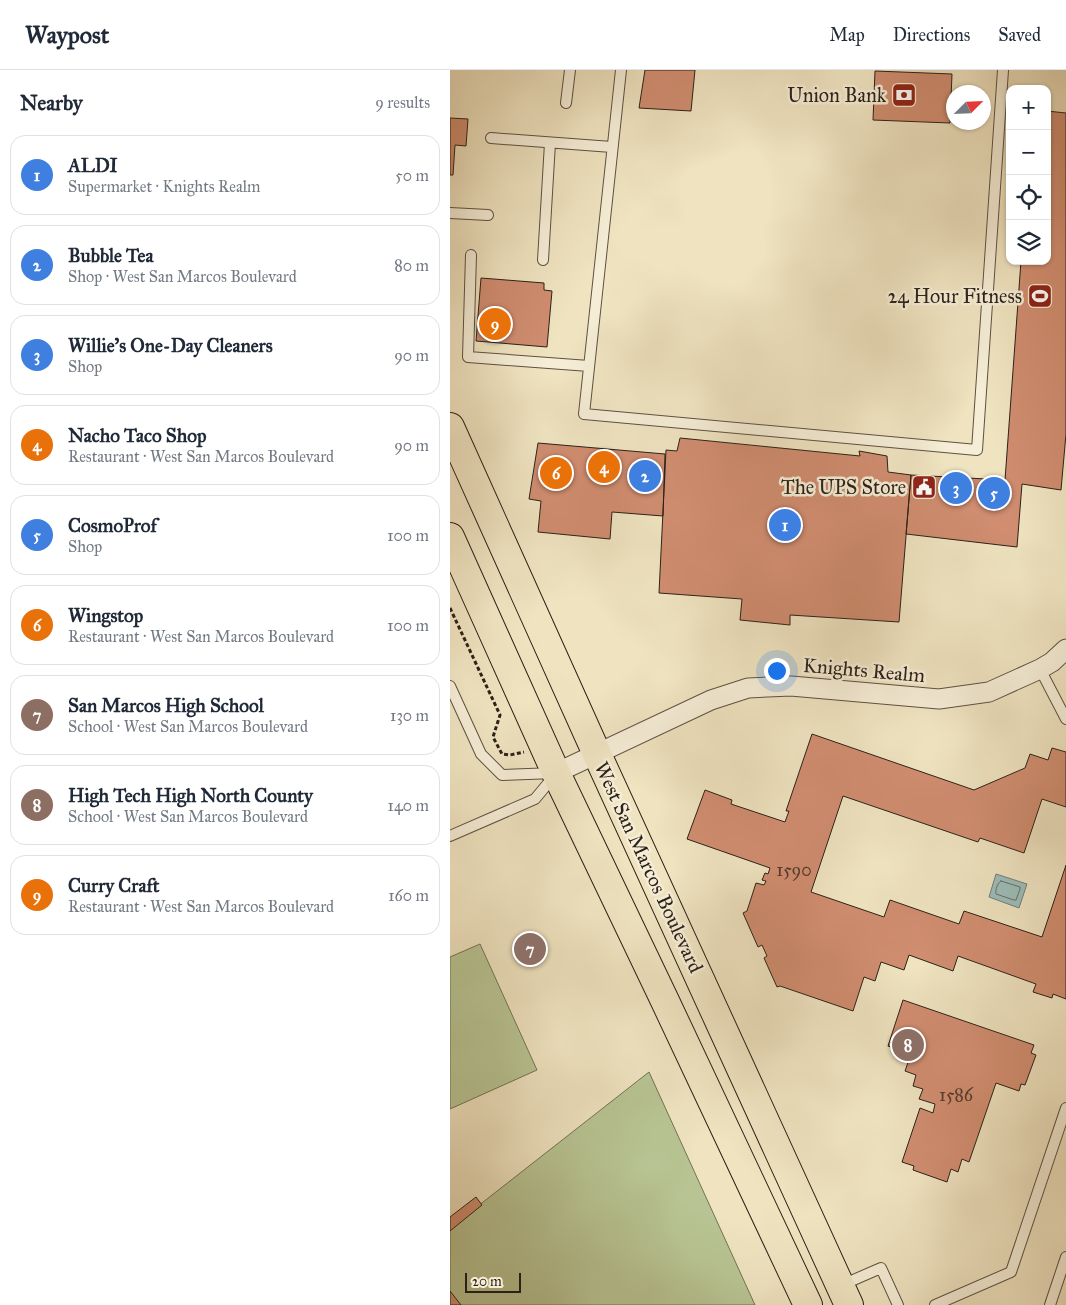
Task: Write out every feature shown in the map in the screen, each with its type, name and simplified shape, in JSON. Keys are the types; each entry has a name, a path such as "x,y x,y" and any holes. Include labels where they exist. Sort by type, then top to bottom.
{"main road":[{"name":"West San Marcos Boulevard","path":"451,431 845,1295"},
{"name":"West San Marcos Boulevard","path":"450,538 556,773 808,1305"}],"street":[{"name":"Knights Realm","path":"556,773 711,700 748,688 791,686 939,699 990,692 1052,662 1066,649"}],"lane":[{"path":"566,103 570,70"},
{"path":"620,70 584,414 977,450 1003,70"},
{"path":"491,138 612,148"},
{"path":"543,260 550,143"},
{"path":"450,212 488,215"},
{"path":"472,255 468,357 589,366"},
{"path":"1036,671 1066,719"},
{"path":"450,686 481,754 502,775 556,773"},
{"path":"450,836 535,799 556,773"},
{"path":"935,1305 1011,1272 1066,1108"},
{"path":"1050,1305 1066,1257"},
{"path":"845,1295 881,1268 898,1305"}],"path":[{"path":"450,608 500,715 493,737 502,754 531,751"}],"green space":[{"path":"480,944 537,1070 450,1109 450,957"},
{"path":"649,1072 755,1305 458,1305 450,1295 450,1228"}],"water":[{"path":"996,874 1027,884 1019,908 989,897"}],"building":[{"path":"645,70 695,70 691,111 639,108"},
{"path":"875,71 952,74 952,85 946,85 946,123 873,120"},
{"path":"1051,111 1066,113 1066,434 1061,490 1022,484 1017,547 906,534 911,475 1005,480 1021,265 1051,265"},
{"path":"450,118 468,119 466,146 455,145 453,175 450,175"},
{"path":"481,278 544,283 544,290 552,291 547,347 476,341"},
{"path":"680,438 860,456 859,451 887,456 888,472 911,475 899,622 790,615 790,625 740,620 742,599 659,593 666,450 677,451"},
{"path":"538,443 665,454 663,516 612,512 610,539 538,532 541,501 529,499"},
{"path":"812,734 974,790 1025,768 1030,754 1048,760 1052,748 1066,752 1066,807 1042,799 1024,853 980,838 978,842 843,796 811,892 884,917 890,900 959,924 964,911 1042,937 1066,865 1066,999 1053,994 1052,998 1033,992 1036,984 958,956 953,971 909,955 904,970 881,962 875,981 864,977 853,1011 780,986 777,987 764,958 767,956 762,945 758,947 743,913 747,911 756,883 764,885 766,881 762,880 765,873 768,874 770,868 687,839 705,790 732,800 731,804 785,822 789,811 786,811"},
{"path":"903,1000 1034,1045 1031,1053 1036,1055 1025,1085 1021,1084 1019,1091 996,1083 969,1162 962,1159 958,1172 951,1169 947,1182 913,1170 914,1166 902,1162 920,1108 933,1113 935,1104 919,1099 923,1089 913,1086 916,1075 905,1071 911,1054 888,1046"},
{"path":"476,1197 482,1205 450,1231 450,1217"},
{"path":"450,1291 461,1305 450,1305"}],"place":[{"name":"Union Bank","path":"904,95"},
{"name":"24 Hour Fitness","path":"1040,296"},
{"name":"Curry Craft","path":"495,324"},
{"name":"Nacho Taco Shop","path":"604,467"},
{"name":"Wingstop","path":"556,473"},
{"name":"Bubble Tea","path":"645,476"},
{"name":"The UPS Store","path":"924,487"},
{"name":"Willie's One-Day Cleaners","path":"956,488"},
{"name":"CosmoProf","path":"994,493"},
{"name":"ALDI","path":"785,525"},
{"name":"San Marcos High School","path":"530,949"},
{"name":"High Tech High North County","path":"908,1045"}]}
